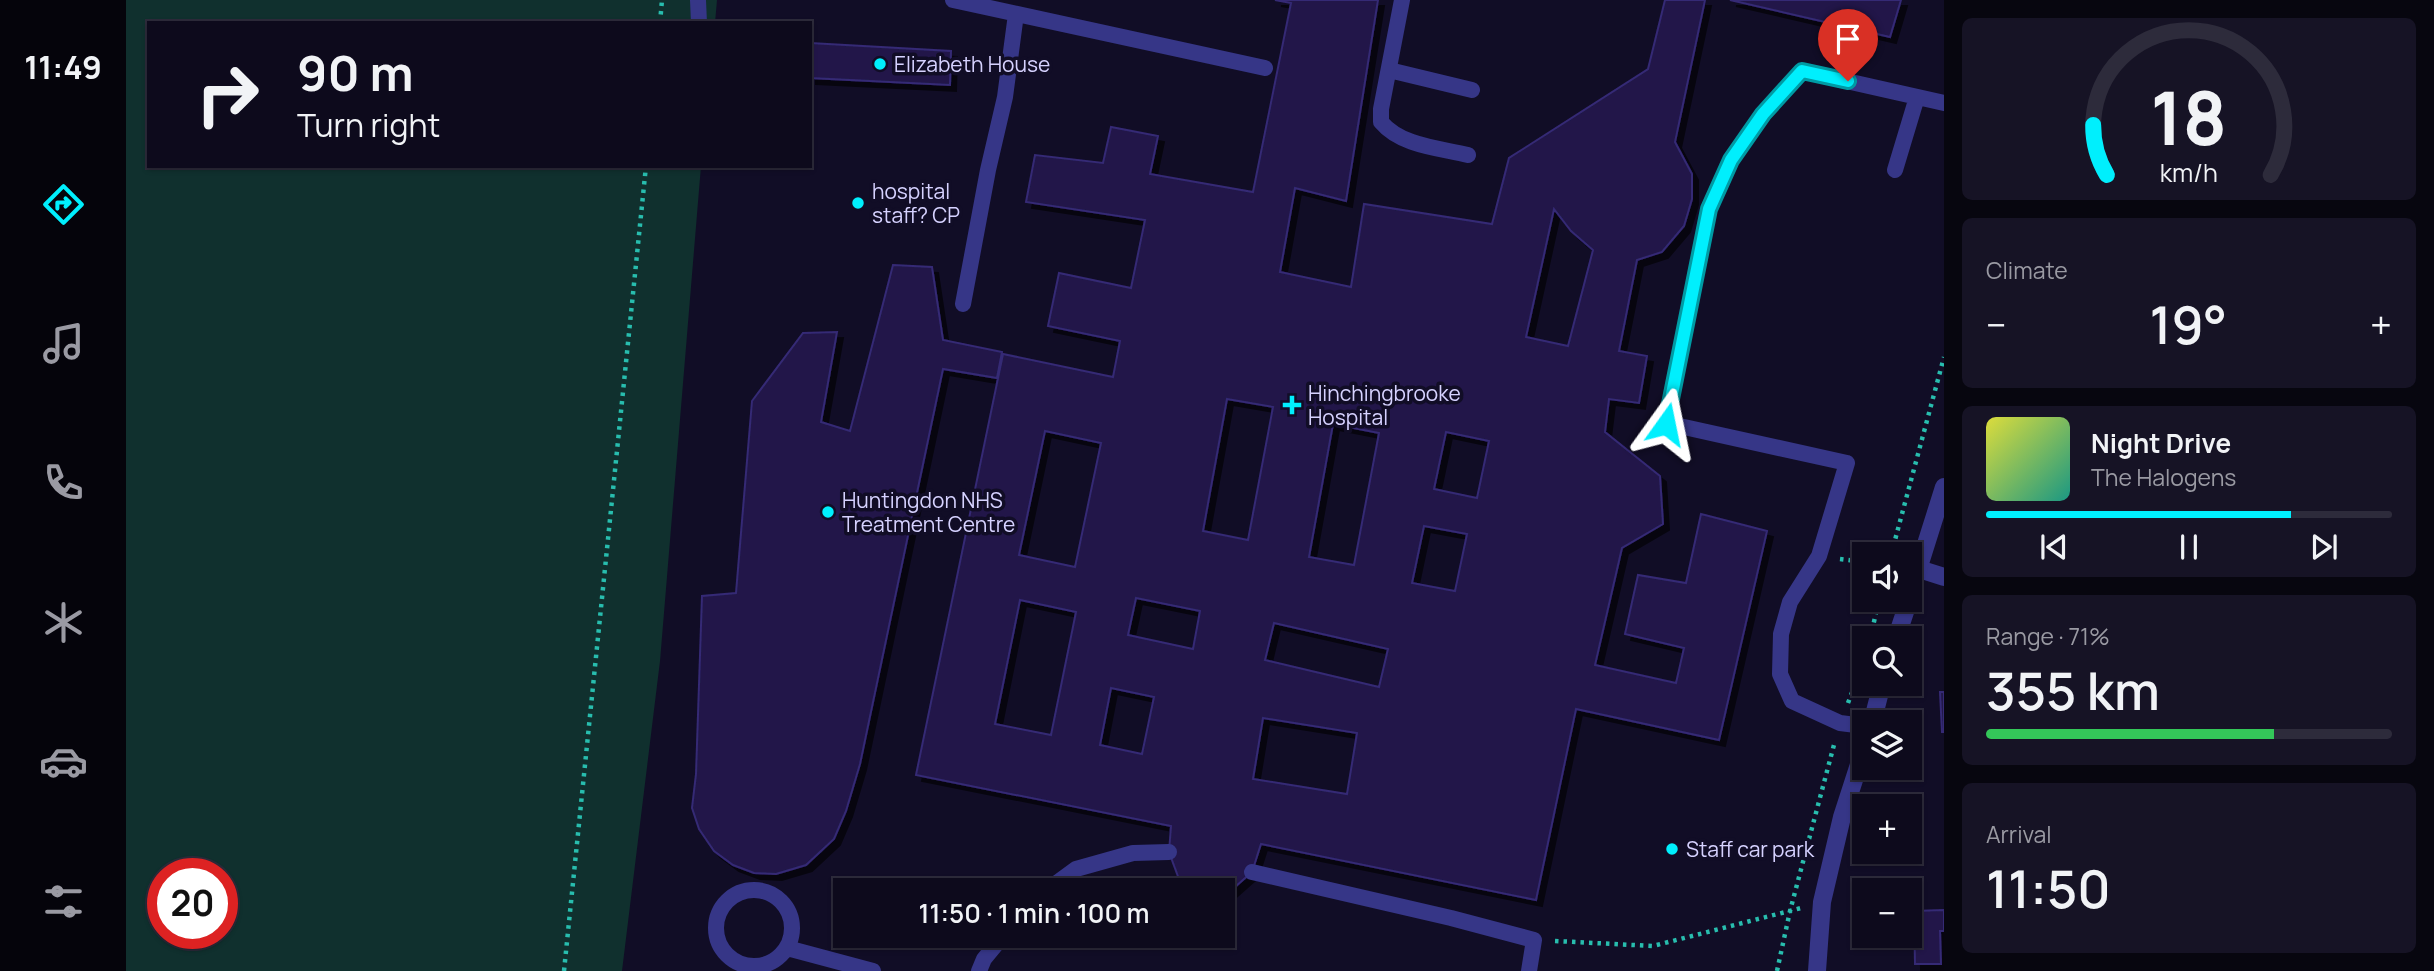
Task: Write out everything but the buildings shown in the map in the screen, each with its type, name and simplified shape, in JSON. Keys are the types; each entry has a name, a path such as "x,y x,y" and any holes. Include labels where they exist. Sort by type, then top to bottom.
{"street":[{"path":"1922,559 1944,486"},
{"path":"1922,570 1944,577"},
{"path":"1817,971 1822,902 1842,817 1854,780"},
{"path":"1822,902 1830,971"}],"lane":[{"path":"698,0 699,21"},
{"path":"953,0 1265,68"},
{"path":"1402,0 1381,122 1389,132 1405,140 1468,155"},
{"path":"963,304 988,170 1005,97 1016,14"},
{"path":"1389,71 1472,90"},
{"path":"1852,724 1840,723 1792,701 1780,674 1781,634 1790,602 1819,556 1847,463 1666,424 1709,209 1731,160 1763,114 1802,71 1917,97 1943,98"},
{"path":"1895,170 1917,97"},
{"path":"1064,878 1076,869 1133,853 1169,852"},
{"path":"1252,872 1534,940 1529,971"},
{"path":"752,889 768,892 779,899 792,921 787,948 775,960 757,966 732,960 717,938 716,921 725,903 734,895 752,889"},
{"path":"787,948 873,971"},
{"path":"979,971 993,948"}],"path":[{"path":"660,21 662,0"},
{"path":"564,971 646,168"},
{"path":"1894,542 1944,357"},
{"path":"1534,940 1653,946 1822,902"}],"green space":[{"path":"126,0 717,0 715,21 147,21 147,168 701,168 660,661 622,971 126,971"}],"place":[{"name":"Elizabeth House","path":"880,64"},
{"name":"hospital staff? CP","path":"858,203"},
{"name":"Hinchingbrooke Hospital","path":"1292,405"},
{"name":"Huntingdon NHS Treatment Centre","path":"828,512"},
{"name":"Staff car park","path":"1672,849"}],"route":[{"path":"1666,424 1709,209 1731,160 1763,114 1802,71 1848,81"}]}
